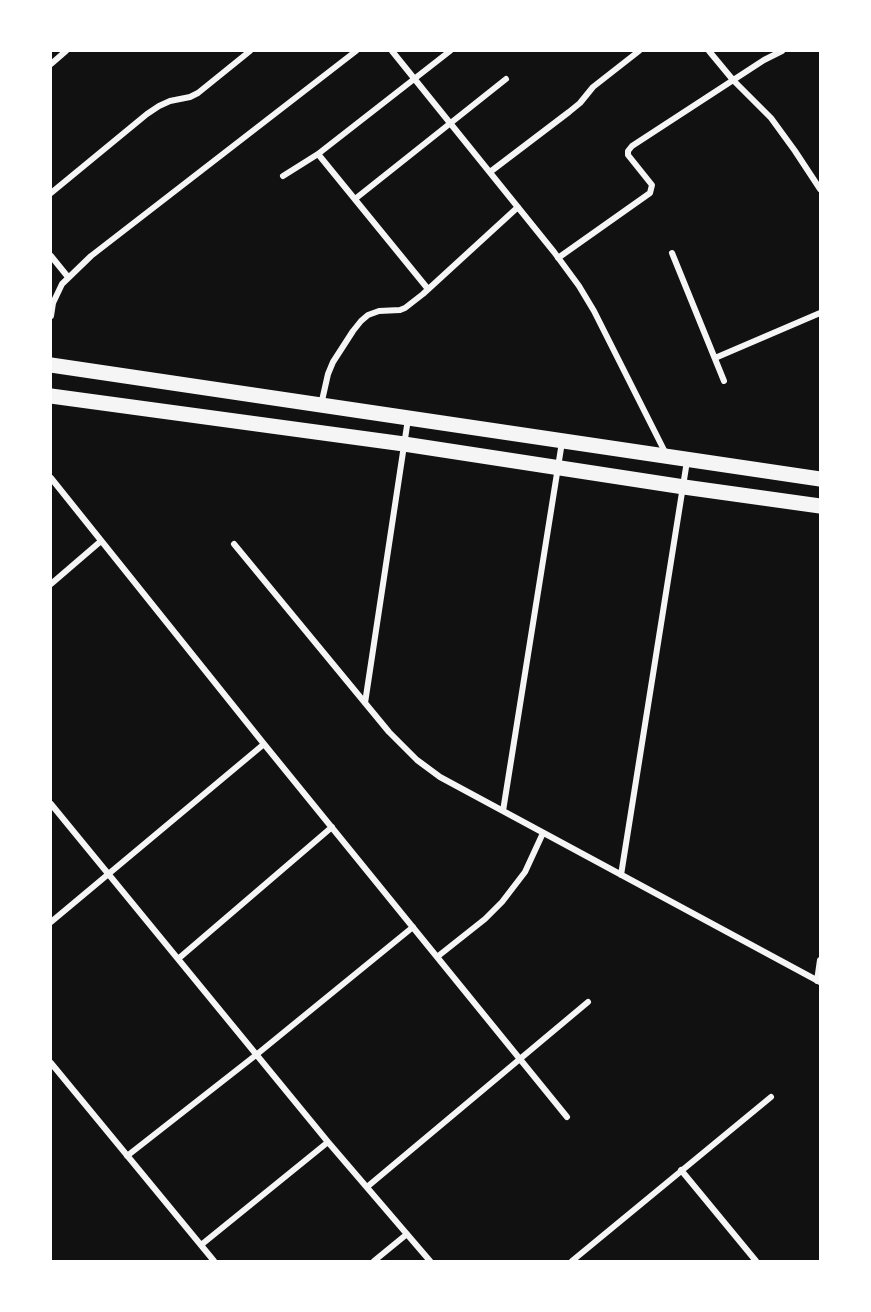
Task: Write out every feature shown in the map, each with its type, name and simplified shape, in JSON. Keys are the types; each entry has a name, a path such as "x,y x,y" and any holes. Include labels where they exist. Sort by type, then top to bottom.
{"main road":[{"path":"51,365 820,479"},
{"path":"51,396 404,444 820,506"}],"street":[{"path":"51,64 66,51"},
{"path":"51,193 147,114 170,101 198,93 250,51"},
{"path":"51,316 57,292 68,277 91,256 356,51"},
{"path":"392,51 579,286 668,457"},
{"path":"283,176 318,154 450,51"},
{"path":"490,172 569,112 593,87 639,51"},
{"path":"709,51 733,80 771,118 820,189"},
{"path":"558,258 650,193 652,185 628,155 632,146 764,60 782,51"},
{"path":"355,199 506,79"},
{"path":"318,154 428,289"},
{"path":"320,406 333,362 361,321 368,315 379,311 400,310 428,289 518,207"},
{"path":"672,253 724,381"},
{"path":"51,256 68,277"},
{"path":"715,358 820,313"},
{"path":"365,703 408,419"},
{"path":"503,811 562,442"},
{"path":"621,875 688,460"},
{"path":"51,478 567,1117"},
{"path":"51,584 101,540"},
{"path":"234,544 389,732 417,760 440,777 819,981 820,960"},
{"path":"51,921 264,744"},
{"path":"51,804 328,1142 430,1261"},
{"path":"178,959 332,827"},
{"path":"437,957 485,919 502,902 525,872 543,833"},
{"path":"127,1156 413,927"},
{"path":"367,1187 588,1002"},
{"path":"51,1063 214,1261"},
{"path":"572,1261 771,1097"},
{"path":"201,1245 328,1142"},
{"path":"681,1170 756,1261"},
{"path":"374,1261 406,1234"}]}
